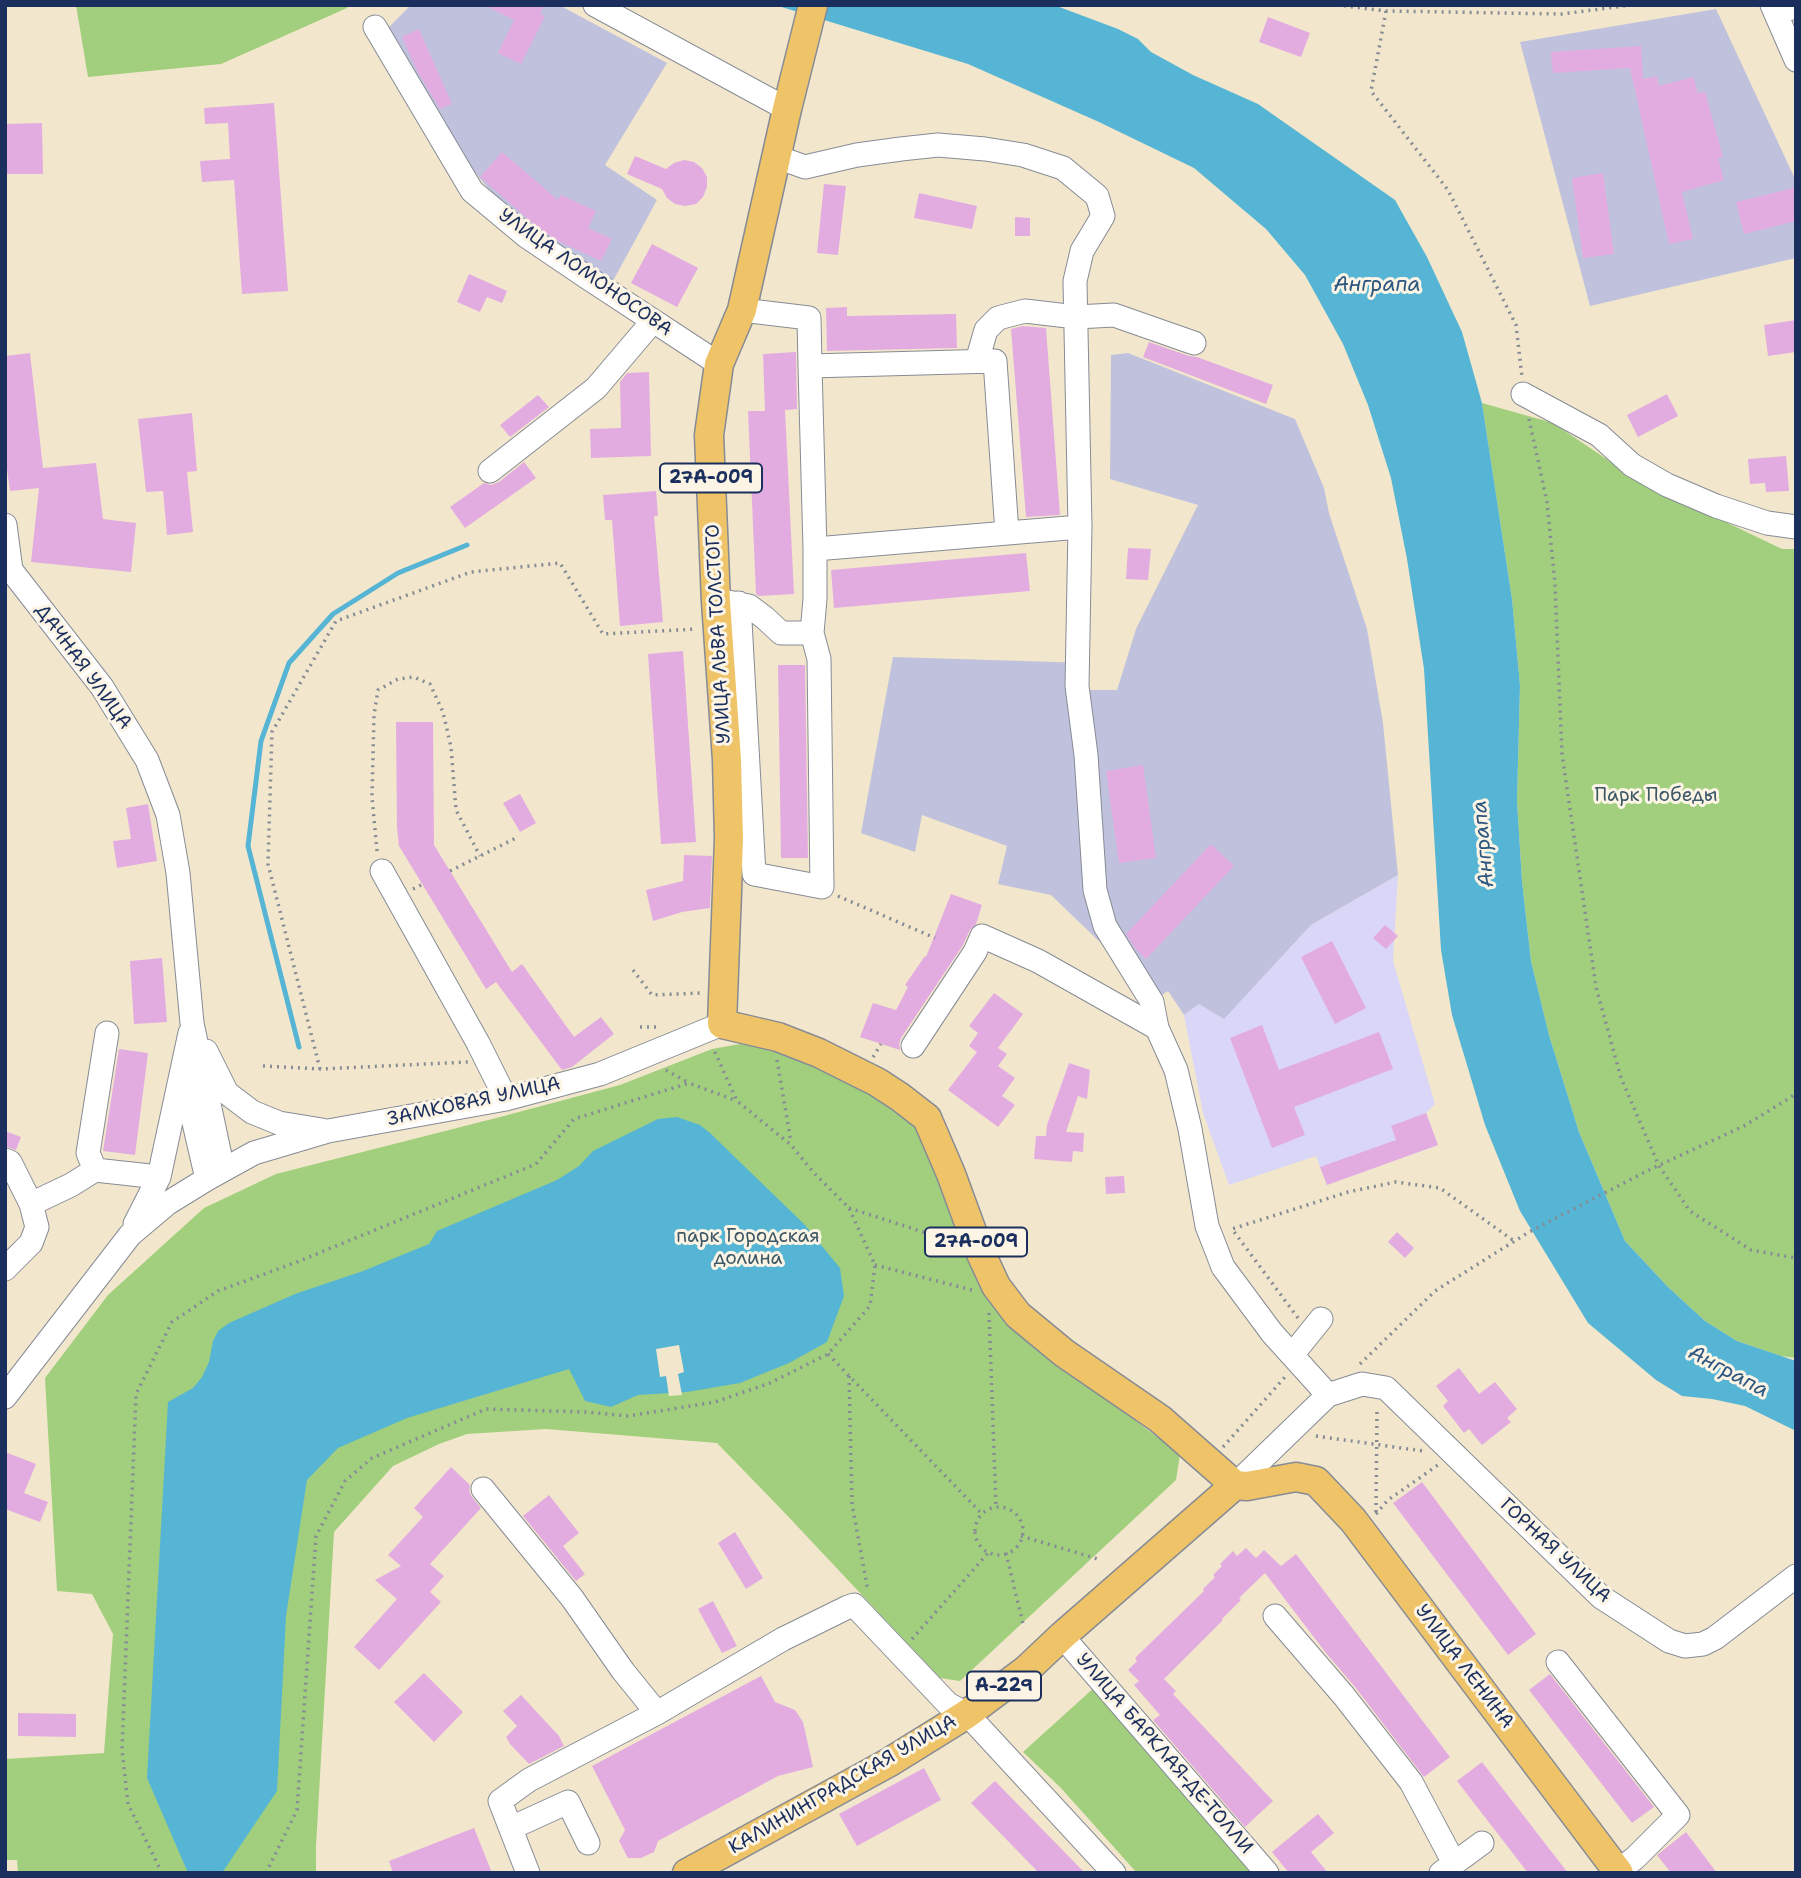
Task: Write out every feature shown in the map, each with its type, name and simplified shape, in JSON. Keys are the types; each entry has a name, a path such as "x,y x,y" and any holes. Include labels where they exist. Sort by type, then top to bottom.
{"main road":[{"name":"УЛИЦА ЛЬВА ТОЛСТОГО","path":"718,1037 729,839 725,611 709,435 719,364 742,310 813,5"},
{"name":"27А-009","path":"718,1037 778,1037 877,1082 927,1118 986,1266 996,1286 1018,1315 1064,1353 1160,1419 1235,1485"},
{"name":"УЛИЦА ЛЕНИНА","path":"1235,1485 1247,1486 1296,1477 1316,1481 1353,1520 1619,1872"},
{"name":"КАЛИНИНГРАДСКАЯ УЛИЦА","path":"687,1873 888,1763 967,1714 1026,1670 1235,1485"}],"street":[{"path":"595,5 787,109"},
{"path":"1781,8 1796,60"},
{"name":"УЛИЦА ЛОМОНОСОВА","path":"375,27 472,191 526,236 719,364"},
{"path":"777,157 805,167 857,155 938,145 985,149 1023,155 1063,168 1097,196 1103,216 1082,251 1075,281 1080,527 1077,686 1086,755 1095,890 1105,926 1152,1002 1157,1028 1176,1070 1190,1129 1207,1226 1223,1267 1272,1333 1328,1395 1235,1485"},
{"path":"742,310 809,318 815,599 812,633 819,659 822,887 754,874 725,611 749,606 781,633 812,633"},
{"path":"977,362 986,330 998,318 1025,311 1076,317 1114,315 1194,343"},
{"path":"490,471 596,388 653,321"},
{"path":"810,366 995,361 1007,533"},
{"path":"1523,394 1598,435 1632,464 1667,485 1716,506 1767,523 1796,527"},
{"path":"5,525 8,567"},
{"path":"814,549 1080,527"},
{"name":"ДАЧНАЯ УЛИЦА","path":"8,567 102,687 147,760 168,816 178,873 192,1023 191,1110 215,1174 168,1203 130,1235"},
{"path":"382,871 506,1099"},
{"path":"913,1046 975,952 982,936 1038,961 1157,1028"},
{"name":"ДАЧНАЯ УЛИЦА","path":"192,1023 227,1093 252,1112 279,1123 328,1131"},
{"name":"ДАЧНАЯ УЛИЦА","path":"5,1397 130,1235 159,1177 192,1023"},
{"path":"95,1170 88,1153 107,1033"},
{"name":"ЗАМКОВАЯ УЛИЦА","path":"215,1174 254,1153 328,1131 506,1099 600,1074 718,1037"},
{"path":"5,1160 10,1162 31,1204 37,1227 31,1242 5,1269"},
{"path":"31,1204 95,1170 159,1177"},
{"path":"1295,1359 1315,1326"},
{"name":"ГОРНАЯ УЛИЦА","path":"1328,1395 1362,1384 1386,1388 1601,1597 1669,1641 1685,1646 1703,1644 1715,1638 1796,1576"},
{"path":"483,1489 572,1598 623,1671 657,1713"},
{"path":"528,1873 500,1801 529,1780 657,1713 783,1639 854,1605 948,1704 967,1714 1114,1873"},
{"path":"1275,1616 1344,1696 1411,1782 1447,1868 1482,1843"},
{"name":"УЛИЦА БАРКЛАЯ-ДЕ-ТОЛЛИ","path":"1062,1636 1267,1873"},
{"path":"1558,1661 1678,1815 1619,1872"},
{"path":"511,1828 568,1802 588,1843"}],"path":[{"path":"1337,5 1386,11 1562,14 1631,5"},
{"path":"1386,11 1371,91 1448,190 1516,325 1523,394 1547,502 1555,584 1562,754 1596,986 1621,1078 1659,1166 1690,1211 1751,1250 1796,1258"},
{"path":"320,1069 268,864 272,732 336,621 471,572 560,563 603,634 725,611"},
{"path":"382,871 377,855 372,797 374,715 378,690 398,679 414,677 430,684 435,693 443,712 451,747 456,810 480,856"},
{"path":"450,871 518,837"},
{"path":"822,887 935,939"},
{"path":"633,970 652,995 687,993"},
{"path":"640,1027 650,1027"},
{"path":"718,1037 737,1101"},
{"path":"871,1061 881,1044"},
{"path":"775,1050 791,1144"},
{"path":"263,1066 320,1069 487,1062"},
{"path":"266,1873 297,1810 316,1536 345,1481 372,1458 486,1409 628,1416 715,1402 770,1384 828,1354 870,1306 875,1265 849,1208 814,1173 791,1144 737,1101 689,1083 666,1070"},
{"path":"162,1873 128,1804 122,1750 136,1394 172,1322 218,1291 297,1262 536,1164 574,1119 689,1083"},
{"path":"1357,1367 1435,1292 1514,1241 1651,1169 1744,1126 1796,1094"},
{"path":"1315,1326 1232,1229 1348,1192 1396,1182 1440,1188 1514,1241"},
{"path":"849,1208 963,1245"},
{"path":"875,1265 975,1291"},
{"path":"988,1307 996,1507"},
{"path":"828,1354 982,1514"},
{"path":"1214,1446 1222,1448 1295,1359"},
{"path":"849,1376 852,1504 874,1628"},
{"path":"1377,1403 1377,1514 1388,1500 1438,1465"},
{"path":"1316,1436 1429,1452"},
{"path":"996,1507 1012,1511 1021,1524 1021,1536 1016,1546 1006,1553 988,1552 975,1535 977,1520 982,1514 996,1507"},
{"path":"1021,1536 1101,1560"},
{"path":"899,1653 988,1552"},
{"path":"1006,1553 1024,1628"}],"shaded area":[{"path":"411,5 559,5 667,63 605,165 657,200 613,281 503,206 471,168 389,27"},
{"path":"1716,9 1796,181 1796,258 1590,306 1520,42"},
{"path":"1128,353 1295,419 1324,488 1329,513 1367,629 1383,723 1398,875 1311,925 1224,1019 1199,1004 1184,1015 1168,991 1148,1004 1104,946 1051,895 998,884 1007,846 922,815 915,852 861,833 893,657 1088,663 1088,690 1117,690 1136,629 1198,505 1110,479 1111,355"},
{"path":"1398,875 1393,961 1435,1104 1426,1113 1438,1145 1327,1185 1316,1156 1229,1185 1203,1113 1184,1015 1199,1004 1224,1018 1311,925"}],"green space":[{"path":"76,5 349,5 221,64 88,77"},
{"name":"Парк Победы","path":"1482,403 1553,423 1636,479 1782,549 1796,549 1796,1358 1781,1356 1737,1341 1705,1321 1668,1287 1625,1241 1579,1132 1549,1035 1531,961 1517,801 1520,685 1512,599"},
{"name":"парк Городская долина","path":"740,1044 784,1050 826,1067 912,1118 931,1159 955,1229 993,1303 1043,1352 1180,1454 1176,1480 960,1681 940,1678 717,1443 546,1429 467,1434 393,1466 334,1532 316,1873 18,1873 17,1860 5,1860 5,1759 104,1753 113,1634 92,1594 57,1591 45,1378 108,1295 204,1208 276,1174 620,1085 712,1049"},
{"path":"1096,1686 1260,1873 1137,1873 1060,1787 1023,1752"}],"water":[{"name":"Анграпа","path":"775,5 1054,5 1118,29 1138,39 1151,52 1193,75 1258,104 1395,200 1427,257 1462,332 1482,403 1512,599 1520,685 1517,801 1531,961 1549,1035 1579,1132 1625,1241 1668,1287 1705,1321 1737,1341 1796,1361 1796,1431 1745,1406 1682,1396 1656,1380 1588,1323 1520,1211 1485,1125 1452,1015 1441,950 1424,669 1391,478 1368,405 1343,344 1305,275 1266,229 1194,168 968,64"},
{"path":"677,1117 700,1125 710,1133 804,1224 840,1268 844,1296 827,1342 789,1363 740,1383 687,1392 638,1395 611,1407 585,1401 569,1369 407,1418 338,1448 307,1480 286,1616 277,1791 222,1873 188,1873 147,1778 168,1402 193,1388 202,1377 218,1331 229,1323 295,1294 363,1271 429,1244 437,1231 557,1180 579,1166 593,1151 658,1119"}],"pier":[{"path":"679,1345 684,1372 678,1374 682,1395 669,1396 666,1376 660,1377 656,1349"}],"building":[{"path":"484,5 544,5 540,14 545,16 521,64 498,53 514,20"},
{"path":"1268,17 1310,33 1301,57 1259,42"},
{"path":"419,29 452,104 440,109 417,71 402,37"},
{"path":"1641,46 1643,79 1657,76 1659,86 1693,77 1698,93 1705,92 1723,157 1718,158 1724,180 1682,192 1693,239 1669,244 1630,68 1553,73 1551,52"},
{"path":"274,103 288,291 242,294 234,180 202,182 200,161 230,159 228,123 205,124 204,108"},
{"path":"42,123 43,174 5,174 5,124"},
{"path":"502,152 558,200 561,195 596,211 588,228 612,239 601,261 558,241 537,227 480,177"},
{"path":"635,156 666,169 684,160 694,162 702,168 707,177 703,197 696,204 675,204 667,198 662,189 627,174"},
{"path":"1603,173 1614,254 1583,258 1572,178"},
{"path":"824,184 846,186 838,255 817,253"},
{"path":"1794,188 1796,221 1744,234 1736,202"},
{"path":"919,193 977,206 972,229 914,218"},
{"path":"1015,217 1030,218 1030,236 1015,236"},
{"path":"652,244 698,268 677,307 631,283"},
{"path":"469,274 507,291 502,303 487,297 480,312 457,302"},
{"path":"847,307 847,316 956,314 957,348 827,351 826,308"},
{"path":"1796,320 1796,352 1768,356 1764,325"},
{"path":"1023,326 1046,328 1060,515 1026,517 1011,329"},
{"path":"1149,342 1273,385 1266,404 1143,357"},
{"path":"796,352 797,409 785,410 794,594 759,596 756,594 748,411 765,411 763,354"},
{"path":"30,353 43,468 96,463 103,519 136,523 131,572 31,562 39,488 10,491 5,454 5,356"},
{"path":"649,372 651,456 591,458 590,429 621,428 620,382 627,373"},
{"path":"1667,394 1678,416 1638,437 1627,415"},
{"path":"538,395 549,407 510,437 500,425"},
{"path":"192,413 197,471 187,472 193,532 167,535 163,491 146,492 138,419"},
{"path":"1786,456 1789,491 1766,492 1765,483 1750,484 1748,459"},
{"path":"524,462 536,478 465,528 450,507 484,483 491,485 499,482"},
{"path":"656,491 658,516 654,516 663,622 620,626 612,520 605,520 603,495"},
{"path":"1128,548 1151,549 1148,580 1126,579"},
{"path":"1026,553 1030,591 834,608 831,570"},
{"path":"683,651 696,842 661,844 648,654"},
{"path":"778,665 805,665 808,858 781,858"},
{"path":"396,722 433,722 434,845 512,972 522,964 574,1037 601,1017 614,1034 572,1067 562,1070 496,982 486,989 399,846"},
{"path":"1143,765 1156,858 1119,863 1106,771"},
{"path":"520,794 536,823 520,832 503,803"},
{"path":"148,804 157,861 117,868 113,841 131,839 126,808"},
{"path":"1211,844 1234,866 1146,959 1126,934"},
{"path":"684,855 712,856 710,908 682,912 653,921 646,890 683,881"},
{"path":"951,894 982,905 976,924 901,1038 900,1050 860,1037 873,1003 896,1010 908,987 905,985 926,957"},
{"path":"1385,925 1398,936 1386,949 1373,938"},
{"path":"1332,941 1366,1008 1335,1024 1301,957"},
{"path":"162,958 167,1022 134,1024 130,961"},
{"path":"994,993 1023,1014 998,1048 1007,1054 998,1066 1015,1078 1002,1096 1015,1105 998,1127 948,1090 977,1052 969,1046 978,1033 969,1026"},
{"path":"1262,1025 1279,1070 1379,1032 1393,1069 1294,1107 1305,1135 1272,1148 1230,1038"},
{"path":"119,1049 148,1053 135,1155 103,1151"},
{"path":"1069,1063 1090,1070 1087,1099 1078,1096 1066,1132 1084,1133 1083,1152 1073,1151 1072,1162 1034,1159 1036,1136 1046,1136 1047,1125"},
{"path":"1426,1113 1438,1145 1327,1185 1320,1167 1396,1140 1391,1126"},
{"path":"5,1131 21,1137 16,1150 5,1146"},
{"path":"1124,1176 1125,1193 1106,1194 1105,1177"},
{"path":"1397,1232 1414,1248 1405,1258 1388,1242"},
{"path":"1459,1368 1479,1394 1495,1382 1517,1409 1507,1418 1511,1422 1482,1445 1469,1429 1464,1433 1443,1406 1448,1401 1436,1386"},
{"path":"5,1452 36,1464 24,1493 48,1502 40,1522 5,1509"},
{"path":"451,1467 470,1485 469,1491 481,1508 430,1564 444,1576 430,1592 441,1602 379,1670 354,1647 397,1599 375,1580 401,1566 388,1555 423,1517 414,1508"},
{"path":"1422,1482 1536,1634 1508,1655 1393,1503"},
{"path":"549,1495 579,1533 563,1546 585,1574 576,1581 523,1516"},
{"path":"735,1532 763,1578 746,1589 718,1543"},
{"path":"1246,1548 1256,1558 1264,1550 1281,1566 1296,1554 1450,1757 1424,1777 1265,1573 1164,1679 1176,1691 1173,1694 1273,1801 1245,1827 1153,1720 1160,1715 1134,1685 1139,1681 1128,1670 1137,1661 1135,1658 1204,1591 1222,1566 1220,1564 1233,1551 1237,1556"},
{"path":"713,1601 737,1646 722,1653 698,1609"},
{"path":"424,1673 463,1712 434,1742 394,1702"},
{"path":"1550,1674 1654,1807 1632,1823 1529,1690"},
{"path":"761,1676 775,1702 795,1710 803,1722 813,1767 778,1776 658,1841 654,1852 641,1858 628,1858 619,1841 625,1830 592,1766"},
{"path":"521,1695 559,1736 564,1746 529,1764 506,1737 517,1726 503,1711"},
{"path":"18,1713 76,1714 76,1737 18,1736"},
{"path":"1482,1762 1568,1873 1528,1873 1457,1781"},
{"path":"924,1768 941,1800 857,1846 839,1814"},
{"path":"995,1781 1085,1873 1039,1873 971,1803"},
{"path":"1318,1814 1334,1833 1311,1852 1328,1873 1289,1873 1272,1852"},
{"path":"474,1828 492,1873 393,1873 389,1861"},
{"path":"1686,1832 1717,1873 1671,1873 1657,1855"}],"waterway":[{"path":"299,1047 248,846 261,741 289,663 333,614 398,573 467,545"}]}
